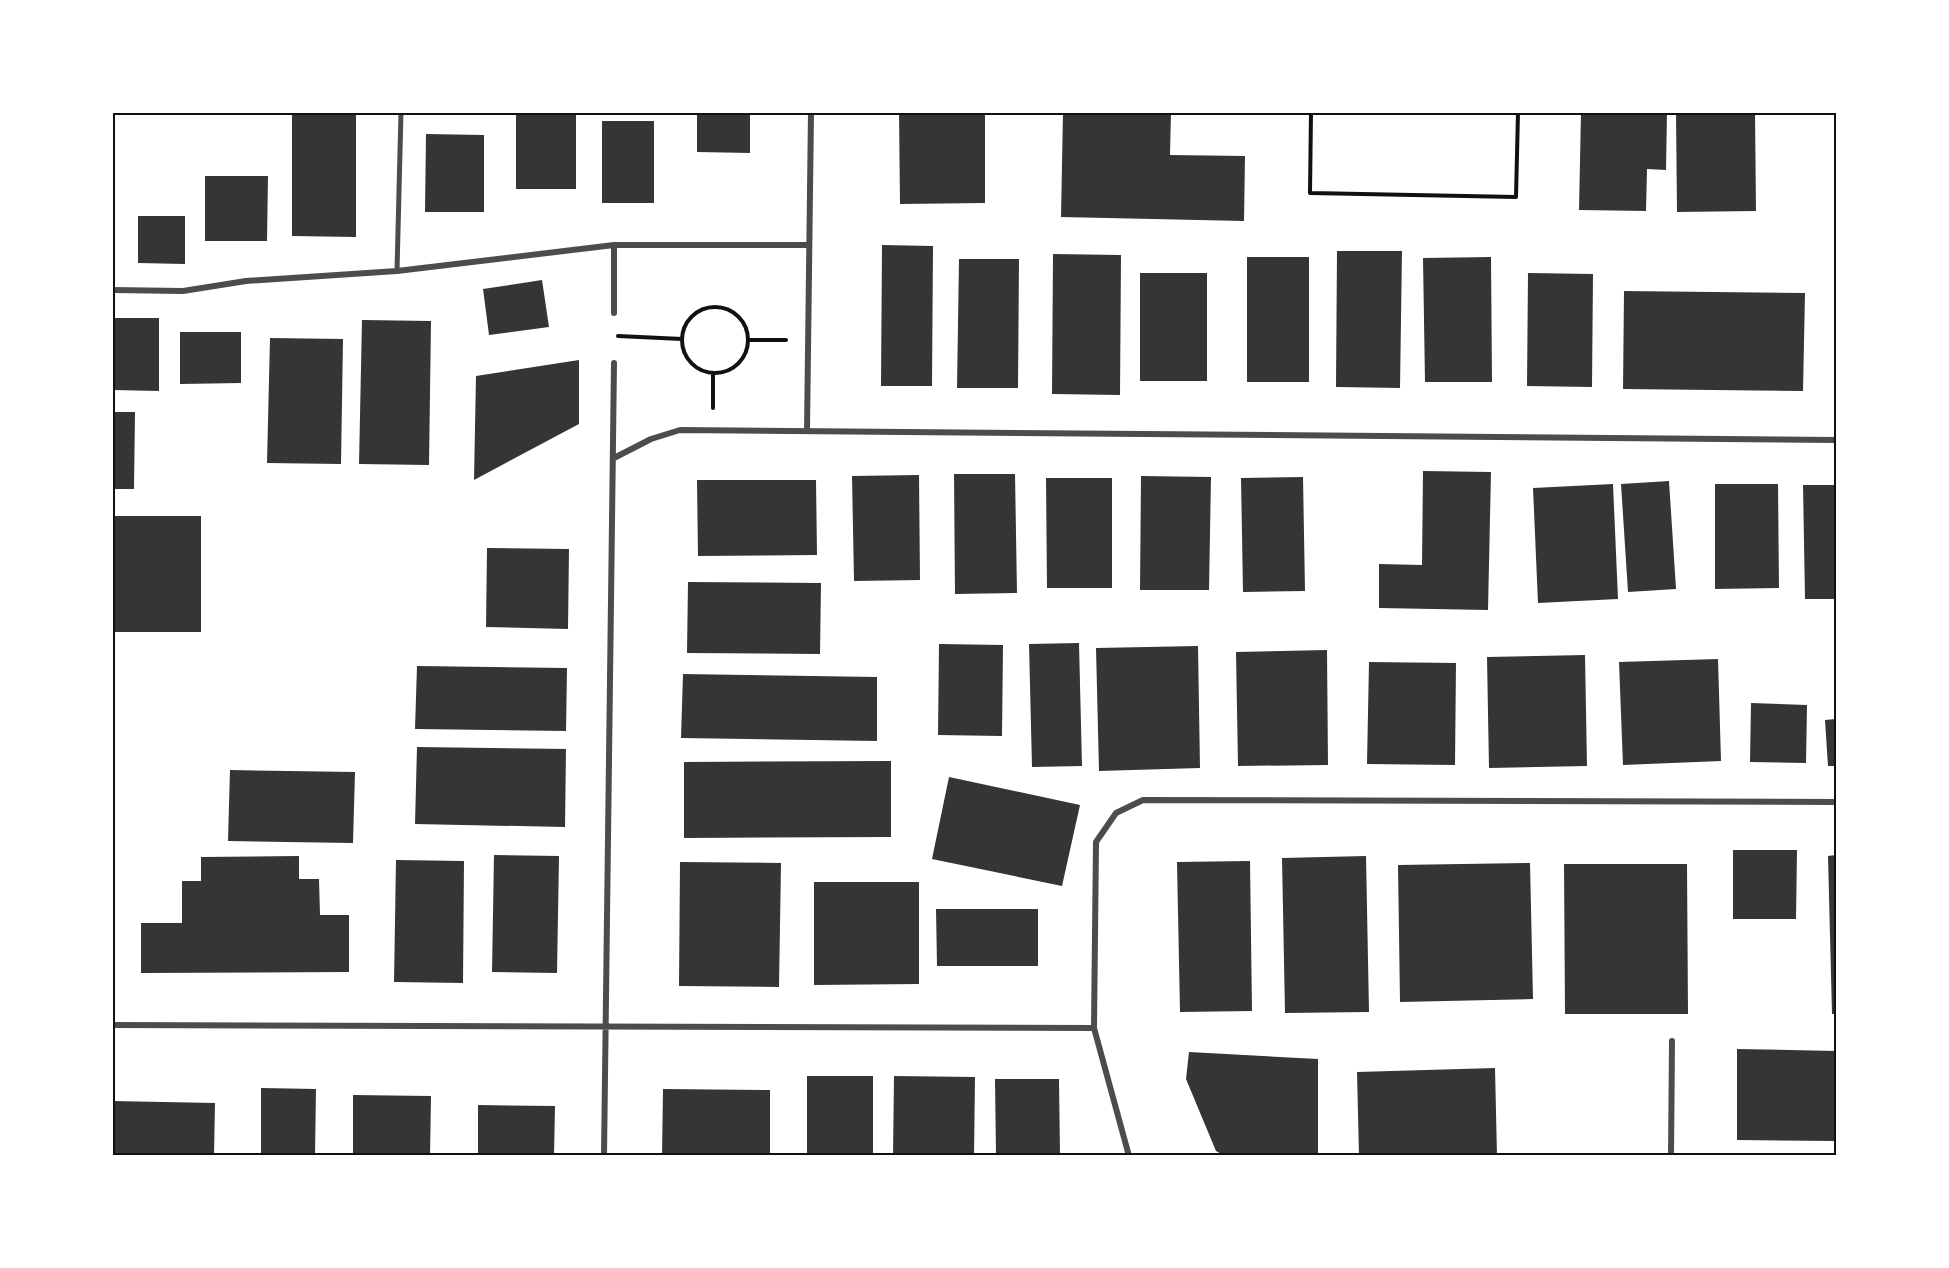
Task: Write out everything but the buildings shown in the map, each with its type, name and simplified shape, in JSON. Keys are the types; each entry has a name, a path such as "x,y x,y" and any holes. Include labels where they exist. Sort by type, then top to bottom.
{"street":[{"path":"396,271 401,112"},
{"path":"807,431 811,112"},
{"path":"614,244 614,313"},
{"path":"112,290 183,291 246,281 396,271 614,244 808,245"},
{"path":"604,1155 614,363"},
{"path":"614,458 651,439 680,430 1836,440"},
{"path":"1129,1155 1094,1028 1095,842 1116,813 1143,800 1836,802"},
{"path":"112,1025 1094,1028"},
{"path":"1671,1155 1672,1041"}],"path":[{"path":"1311,112 1310,193 1516,197 1518,112"},
{"path":"715,307 726,308 735,314 743,322 748,340 739,362 730,369 713,373 699,369 690,362 682,339 687,322 694,314 704,308 715,307"},
{"path":"614,363 614,336 682,339"},
{"path":"748,340 808,340"},
{"path":"713,373 713,430"}]}
